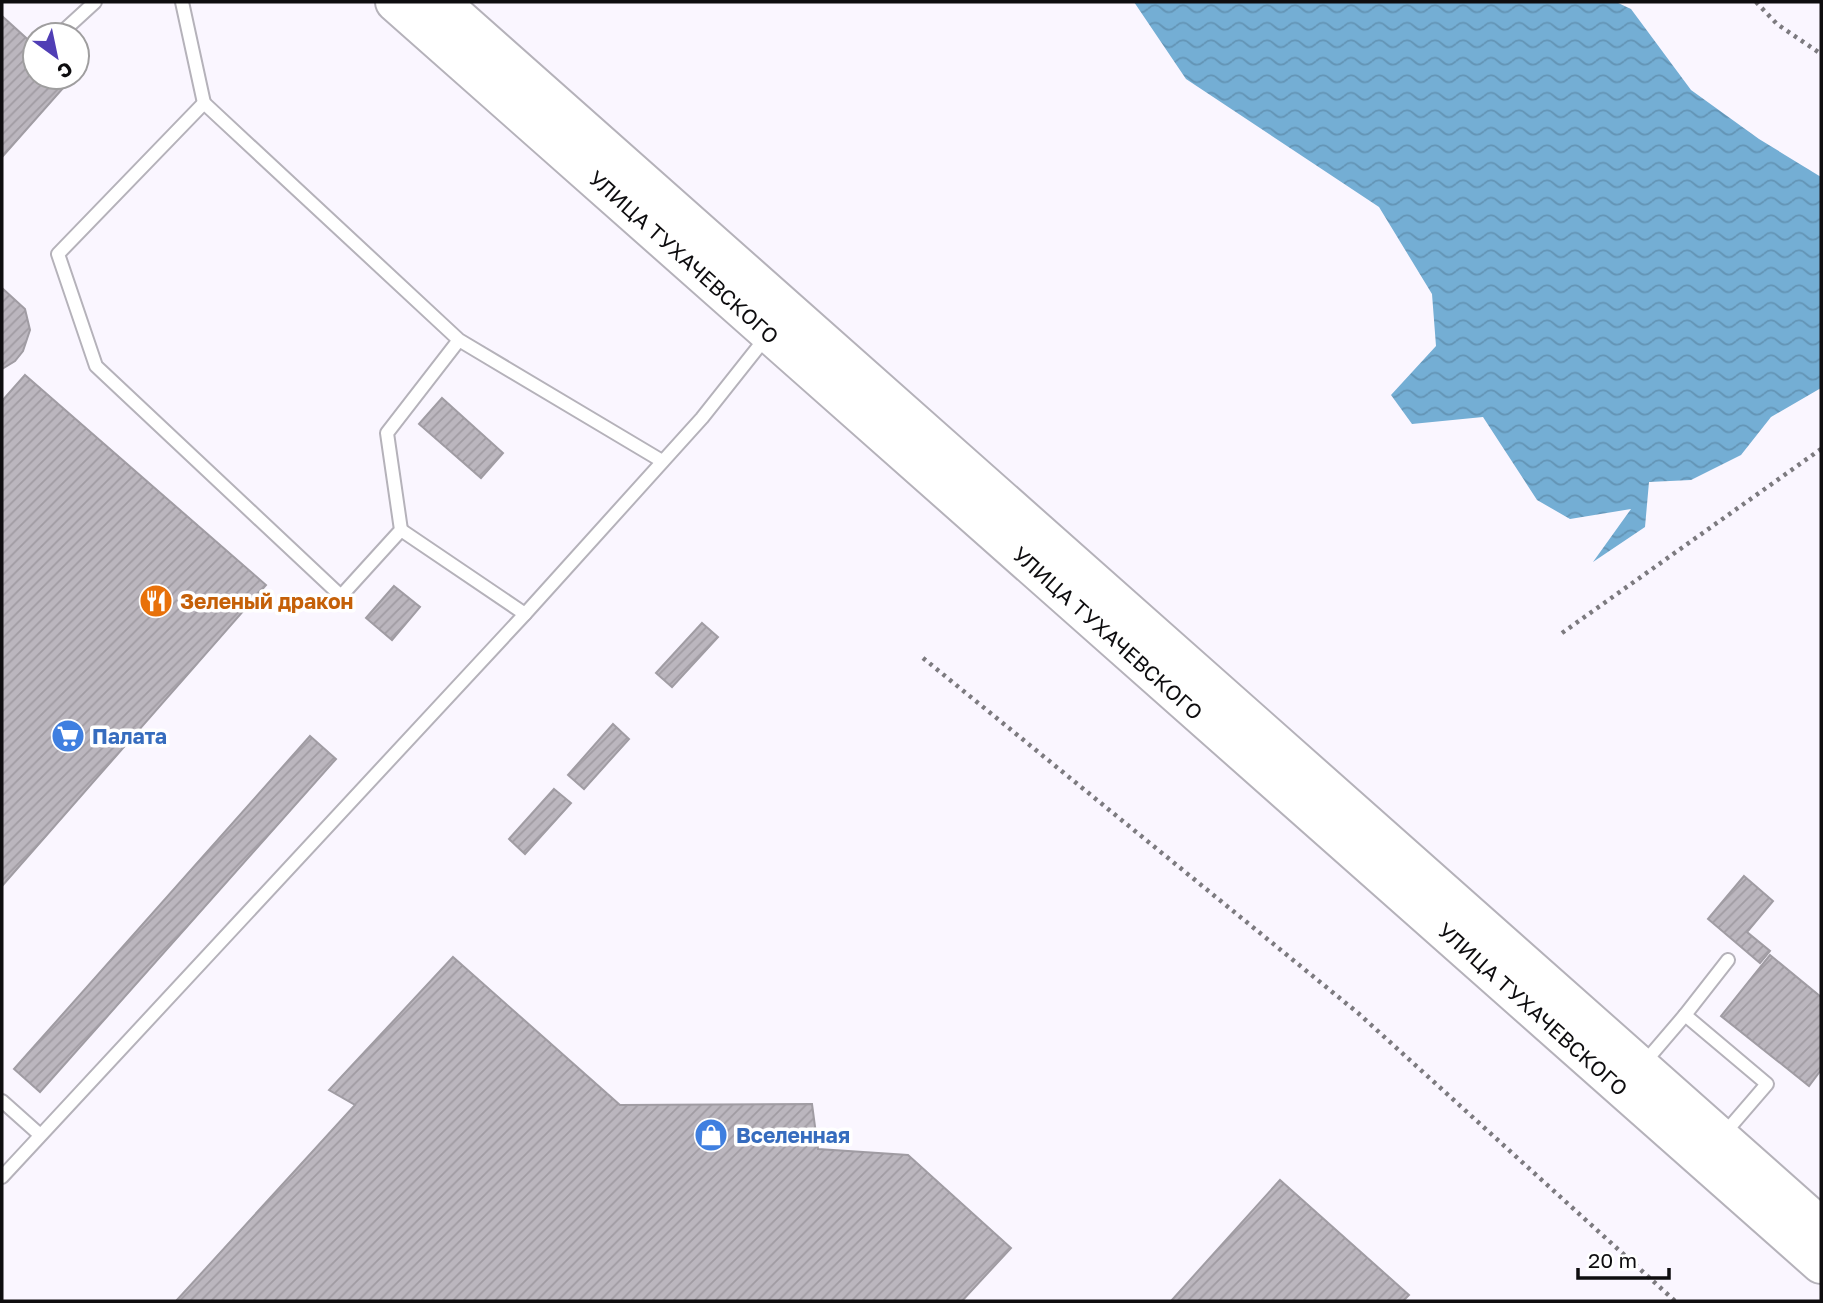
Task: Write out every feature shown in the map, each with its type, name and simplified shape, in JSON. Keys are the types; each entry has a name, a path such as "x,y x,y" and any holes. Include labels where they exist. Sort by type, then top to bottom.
{"main road":[{"name":"УЛИЦА ТУХАЧЕВСКОГО","path":"396,2 779,321 1640,1066 1821,1227"},
{"name":"УЛИЦА ТУХАЧЕВСКОГО","path":"440,2 779,321 1821,1264"}],"lane":[{"path":"74,21 94,2"},
{"path":"182,2 204,103 459,340 662,461"},
{"path":"204,103 58,254 96,366 341,596 401,530"},
{"path":"2,1177 39,1134 525,614 702,418 779,321"},
{"path":"459,340 387,433 401,530 525,614"},
{"path":"1640,1066 1728,960"},
{"path":"1685,1015 1767,1084 1721,1138"},
{"path":"2,1101 39,1134"}],"path":[{"path":"1756,2 1777,24 1821,54"},
{"path":"1562,633 1821,449"},
{"path":"923,658 1358,1013 1675,1301"}],"water":[{"path":"1134,2 1616,2 1631,9 1691,90 1759,139 1821,177 1821,388 1771,417 1741,455 1691,480 1649,482 1645,527 1593,562 1631,509 1570,519 1537,500 1483,417 1412,424 1391,395 1436,346 1432,294 1379,207 1186,79"}],"building":[{"path":"2,16 21,33 21,91 60,91 2,157"},
{"path":"2,288 25,309 30,330 23,351 15,361 2,369"},
{"name":"Палата","path":"25,375 266,585 2,886 2,401"},
{"path":"442,398 503,453 481,478 419,424"},
{"path":"394,586 420,607 392,640 366,618"},
{"path":"702,623 718,637 672,687 656,673"},
{"path":"613,724 629,739 584,789 568,775"},
{"path":"310,736 336,759 40,1092 14,1069"},
{"path":"554,789 571,803 525,854 509,839"},
{"path":"1744,876 1773,901 1747,932 1770,951 1760,963 1708,919"},
{"path":"1770,955 1821,997 1821,1070 1809,1086 1721,1016"},
{"path":"453,957 620,1105 812,1104 818,1149 908,1155 1011,1248 962,1301 176,1301 355,1105 329,1090"},
{"path":"1280,1180 1409,1295 1403,1301 1171,1301"}],"place":[{"name":"Зеленый дракон","path":"156,601"},
{"name":"Палата","path":"68,736"},
{"name":"Вселенная","path":"711,1135"}]}
